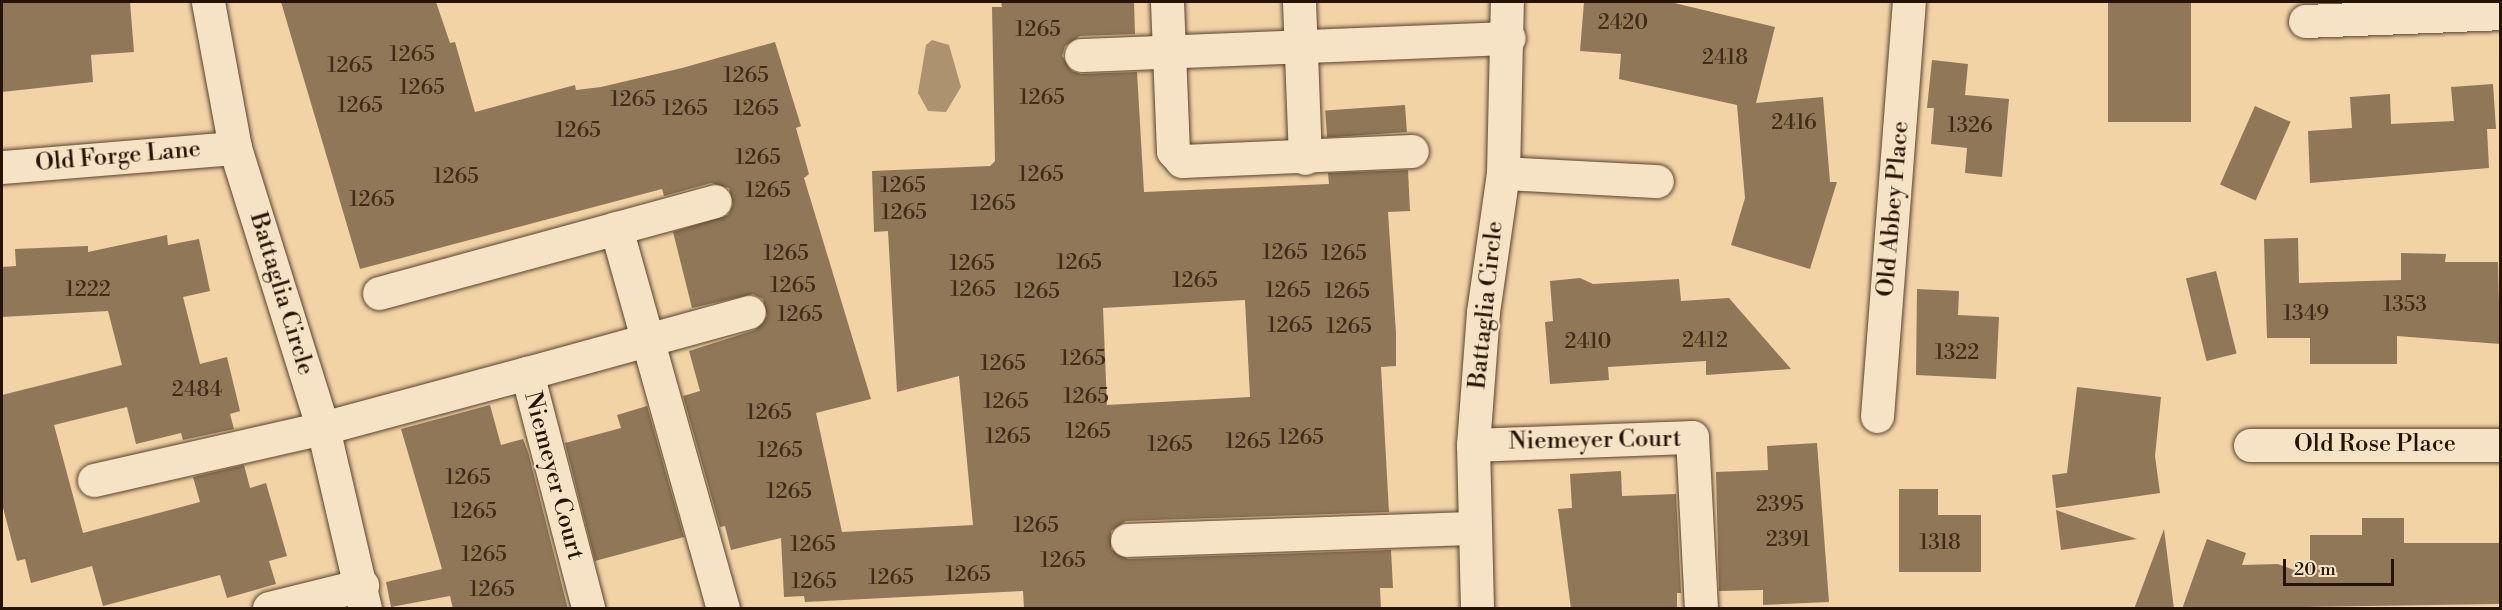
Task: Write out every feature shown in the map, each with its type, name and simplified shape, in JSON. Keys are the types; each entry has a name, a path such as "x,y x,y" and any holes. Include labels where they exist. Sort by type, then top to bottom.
{"street":[{"name":"Battaglia Circle","path":"208,2 235,147 323,428 363,597 269,609"},
{"path":"1167,2 1173,151 1182,161 1305,158 1412,151"},
{"path":"1299,2 1305,158"},
{"name":"Battaglia Circle","path":"1477,609 1473,444 1483,312 1503,173 1509,38 1507,2"},
{"name":"Old Abbey Place","path":"1877,416 1909,2"},
{"path":"2305,21 2500,13"},
{"path":"1081,55 1509,38"},
{"name":"Old Forge Lane","path":"2,167 235,147"},
{"path":"1503,173 1657,181"},
{"path":"379,293 715,201"},
{"path":"616,228 723,609"},
{"path":"527,373 748,312"},
{"name":"Niemeyer Court","path":"94,480 323,428 527,373 588,609"},
{"name":"Niemeyer Court","path":"1473,444 1692,436 1701,608"},
{"name":"Old Rose Place","path":"2250,445 2500,445"},
{"path":"1127,540 1475,528"}],"shaded area":[{"path":"932,40 949,45 961,87 946,112 928,111 918,93 926,45"}],"building":[{"path":"130,2 134,52 91,55 93,82 2,92 2,3"},
{"path":"281,2 436,2 450,43 455,42 475,112 575,85 576,90 601,87 682,68 775,42 801,126 796,128 809,174 804,178 871,399 816,413 842,532 973,525 959,376 897,392 888,231 874,232 872,171 990,166 995,161 992,7 1002,7 1001,2 1134,2 1135,34 1080,36 1065,46 1062,56 1072,71 1081,74 1137,72 1144,192 1329,184 1328,173 1408,170 1410,211 1388,212 1396,333 1396,366 1381,367 1389,512 1126,521 1111,531 1111,549 1128,559 1391,550 1393,588 1380,588 1381,609 1024,609 1023,591 805,602 804,596 784,597 781,538 731,550 725,526 720,527 683,396 700,391 689,351 755,330 767,316 763,299 753,294 692,308 673,232 728,215 733,205 729,188 711,183 664,196 662,189 360,269","holes":["1245,300 1250,397 1107,405 1103,308"]},
{"path":"1584,2 1670,2 1775,27 1756,103 1823,97 1830,182 1837,182 1810,269 1731,245 1745,198 1737,105 1619,79 1621,54 1580,51"},
{"path":"2108,2 2191,2 2191,122 2108,122"},
{"path":"1932,60 1968,64 1965,95 2009,99 2002,177 1965,173 1967,148 1931,144 1934,108 1927,108"},
{"path":"2493,84 2496,129 2487,129 2489,168 2310,183 2308,131 2352,128 2350,97 2390,94 2391,124 2454,121 2451,87"},
{"path":"1405,105 1407,132 1327,138 1325,111"},
{"path":"2255,106 2291,122 2256,200 2220,185"},
{"path":"167,235 168,245 199,239 210,291 183,297 200,364 227,357 240,411 230,414 234,429 183,440 181,433 136,444 127,407 54,425 83,533 200,502 193,477 244,465 250,488 266,483 287,556 269,561 276,584 227,598 220,575 103,606 92,566 31,583 25,559 17,561 2,504 2,395 122,365 108,311 2,317 2,267 16,266 15,249 88,246 88,252"},
{"path":"2298,238 2299,283 2401,280 2401,253 2446,254 2445,262 2498,262 2500,344 2397,336 2397,364 2310,364 2310,338 2267,338 2264,239"},
{"path":"2216,271 2237,353 2206,361 2186,278"},
{"path":"1580,278 1593,284 1679,279 1681,301 1729,298 1791,369 1706,375 1706,361 1608,367 1609,380 1550,384 1545,322 1553,321 1550,281"},
{"path":"1917,289 1959,291 1958,315 1999,317 1996,379 1916,375"},
{"path":"2077,387 2161,397 2155,456 2160,493 2056,508 2052,475 2067,473"},
{"path":"490,405 501,445 523,439 528,452 568,609 453,609 450,596 391,607 386,582 442,569 401,429"},
{"path":"647,406 684,537 595,561 565,443 621,428 617,415"},
{"path":"1817,443 1829,602 1763,605 1763,590 1719,591 1716,472 1768,470 1767,446"},
{"path":"1621,471 1622,496 1676,494 1681,593 1677,593 1677,609 1571,609 1558,509 1572,508 1570,474"},
{"path":"1899,489 1938,489 1938,515 1981,515 1981,572 1899,572"},
{"path":"2056,510 2137,539 2061,550"},
{"path":"2362,518 2404,518 2404,543 2500,543 2500,604 2182,609 2207,539 2246,553 2242,565 2278,564 2310,576 2310,535 2362,535"},
{"path":"2164,529 2174,609 2134,609"}]}
